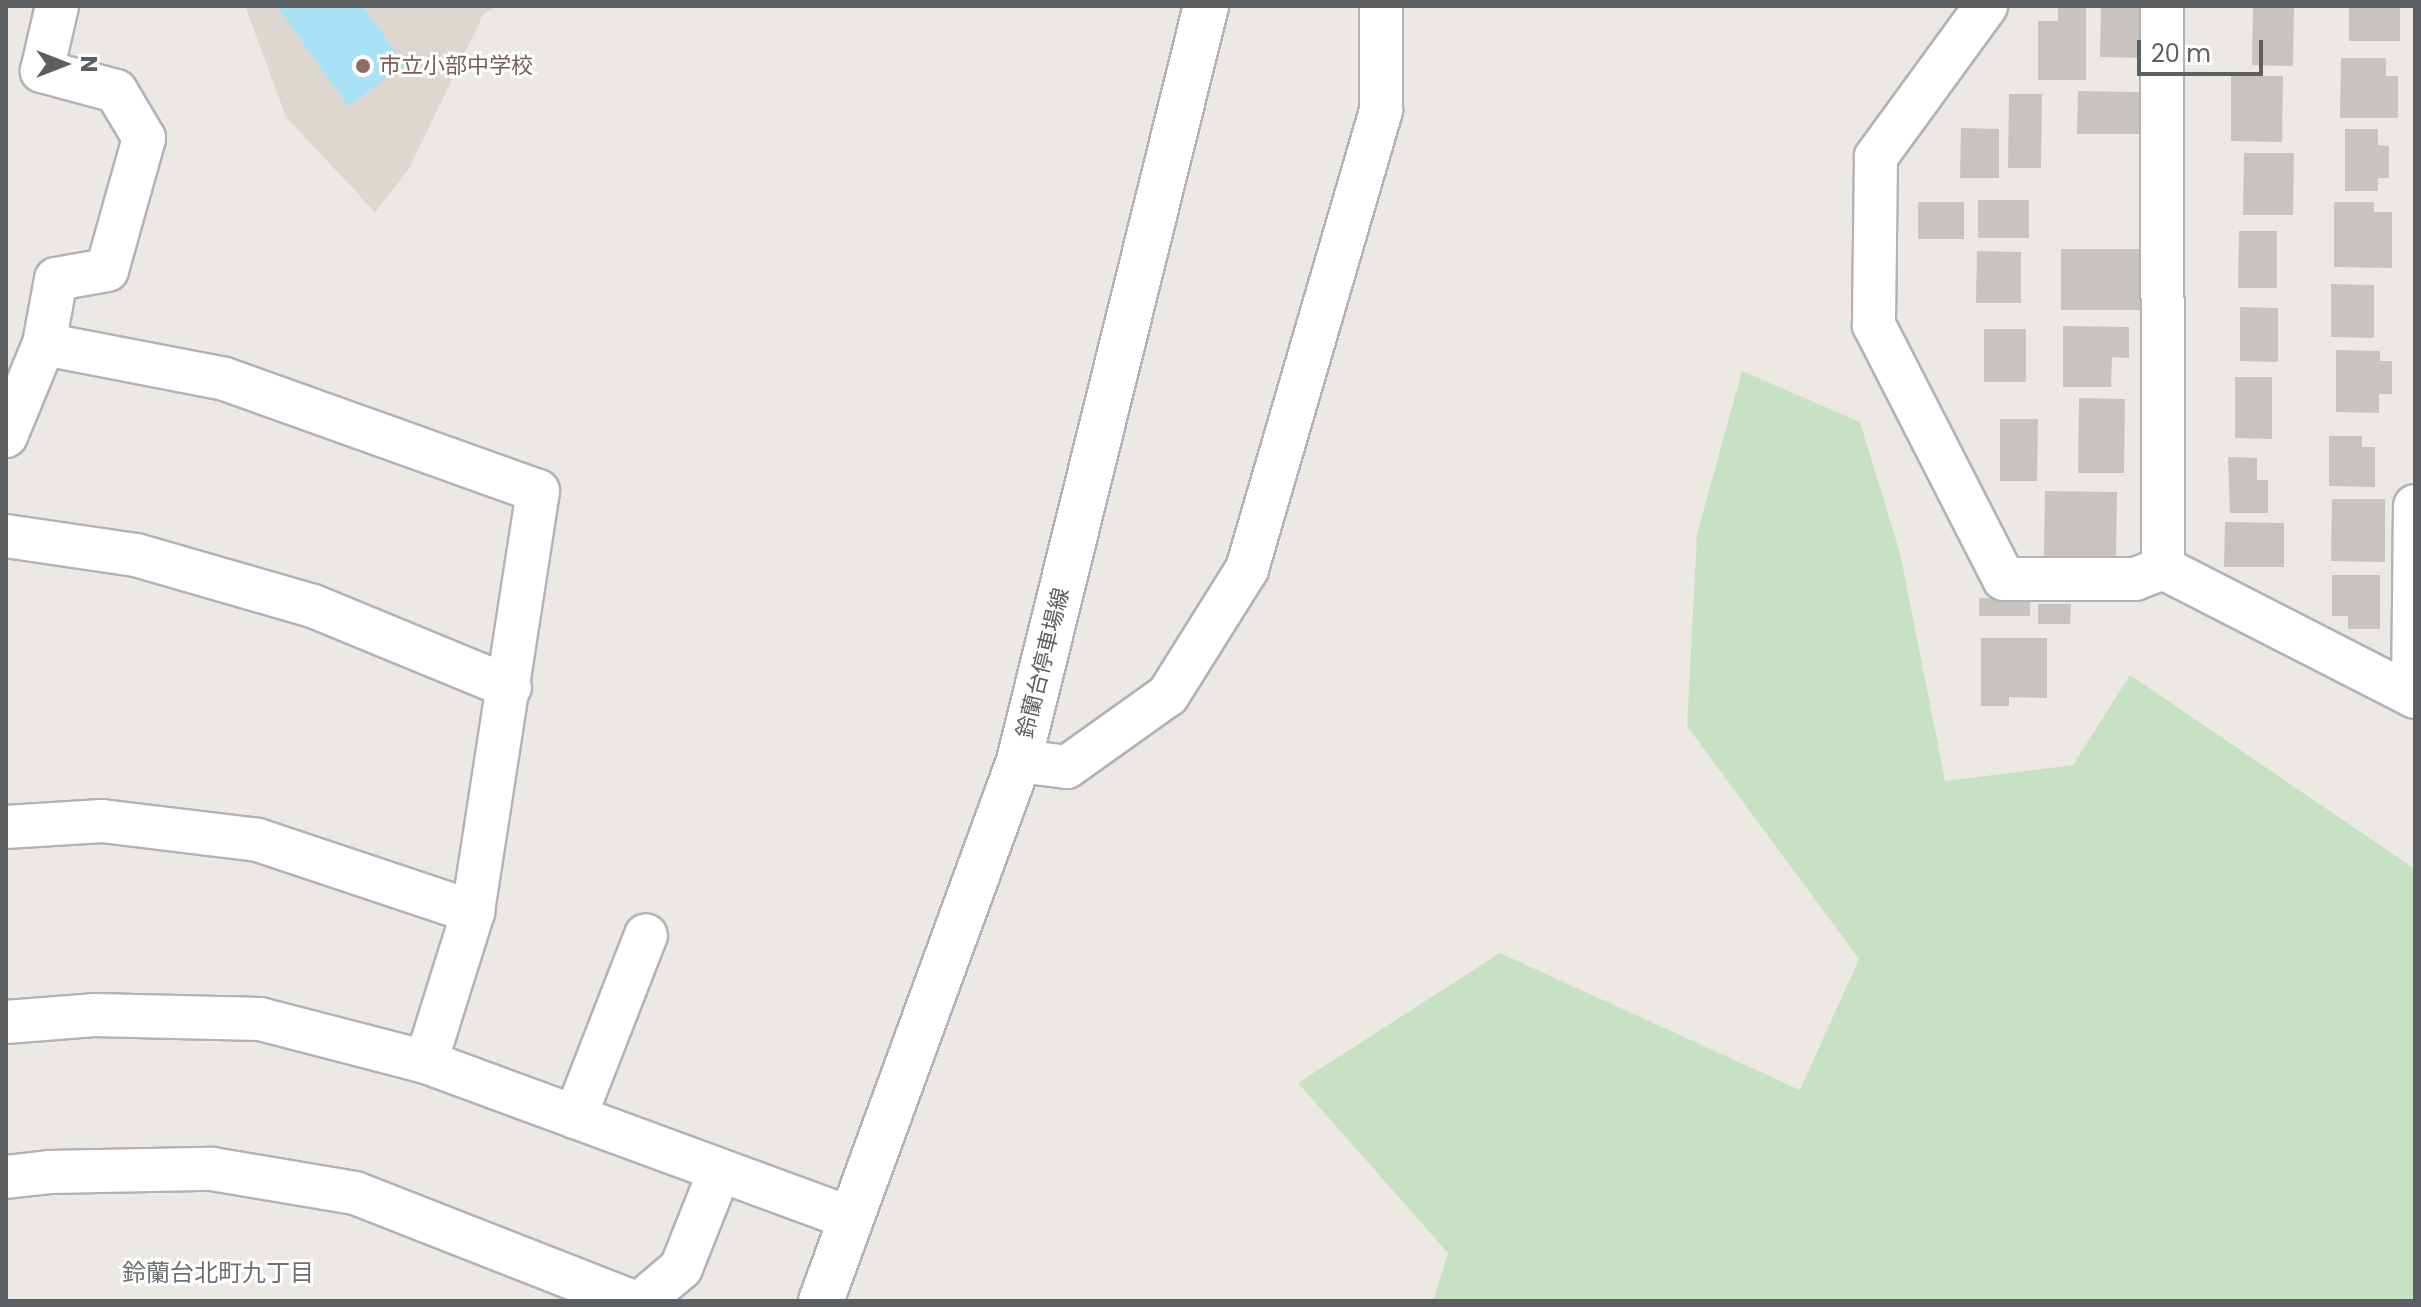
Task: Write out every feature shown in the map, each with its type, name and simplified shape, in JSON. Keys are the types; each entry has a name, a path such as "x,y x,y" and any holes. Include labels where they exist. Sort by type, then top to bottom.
{"main road":[{"name":"鈴蘭台停車場線","path":"821,1301 1019,761 1206,6"}],"street":[{"path":"6,436 44,344 56,279 107,270 144,138 116,91 42,71 57,6"},
{"path":"1019,761 1067,767 1168,695 1247,569 1381,110 1381,6"},
{"path":"1986,6 1876,157 1874,325 2004,579 2135,579 2163,568 2414,697 2415,506"},
{"path":"2162,6 2163,568"},
{"path":"44,344 225,379 538,491 473,912 426,1062"},
{"path":"6,536 136,555 313,606 510,687"},
{"path":"6,827 102,821 258,840 473,912"},
{"path":"575,1117 646,935"},
{"path":"6,1022 94,1015 260,1019 426,1062 850,1218"},
{"path":"6,1177 49,1172 212,1169 355,1193 630,1301"},
{"path":"642,1301 681,1268 720,1170"}],"shaded area":[{"name":"市立小部中学校","path":"245,6 496,6 483,15 409,169 375,212 286,117"}],"green space":[{"path":"1742,371 1860,422 1900,553 1945,781 2073,765 2130,675 2415,869 2415,1301 1433,1301 1448,1253 1298,1083 1500,953 1800,1090 1859,959 1687,726 1697,534"}],"water":[{"path":"277,6 362,6 405,65 348,106"}],"building":[{"path":"2058,6 2086,6 2086,80 2038,80 2038,21 2058,21"},
{"path":"2101,6 2150,6 2150,58 2100,57"},
{"path":"2349,6 2400,6 2400,41 2349,41"},
{"path":"2253,7 2294,7 2293,66 2252,65"},
{"path":"2341,58 2386,58 2386,76 2398,76 2398,118 2340,118"},
{"path":"2231,76 2283,76 2282,142 2231,141"},
{"path":"2078,91 2139,92 2139,134 2077,134"},
{"path":"2009,94 2042,94 2041,168 2008,168"},
{"path":"1961,128 1999,129 1999,178 1960,178"},
{"path":"2345,129 2378,129 2378,145 2389,146 2389,178 2378,178 2378,191 2345,191"},
{"path":"2244,153 2294,153 2293,215 2243,215"},
{"path":"1978,200 2029,200 2029,238 1978,238"},
{"path":"1918,202 1964,202 1964,239 1918,239"},
{"path":"2334,202 2374,202 2374,212 2392,212 2392,268 2334,267"},
{"path":"2239,231 2277,231 2277,288 2238,288"},
{"path":"2061,249 2141,249 2140,310 2061,310"},
{"path":"1977,251 2021,252 2021,303 1976,303"},
{"path":"2331,284 2374,285 2374,338 2331,337"},
{"path":"2240,307 2278,308 2278,362 2240,361"},
{"path":"2063,326 2129,327 2129,358 2112,357 2111,387 2063,387"},
{"path":"1984,329 2026,329 2026,382 1984,382"},
{"path":"2336,350 2380,351 2380,361 2392,361 2392,394 2379,394 2379,413 2336,412"},
{"path":"2235,377 2272,377 2272,439 2235,438"},
{"path":"2079,398 2125,399 2124,473 2078,473"},
{"path":"2000,419 2038,419 2037,481 2000,481"},
{"path":"2329,436 2362,436 2362,447 2375,447 2375,487 2329,486"},
{"path":"2228,457 2257,458 2257,480 2268,480 2268,513 2230,513"},
{"path":"2045,491 2117,492 2116,556 2044,556"},
{"path":"2332,499 2385,499 2385,562 2331,561"},
{"path":"2225,522 2284,523 2284,567 2224,567"},
{"path":"2332,575 2380,575 2380,629 2348,629 2348,616 2332,616"},
{"path":"1979,598 2030,599 2030,616 1979,616"},
{"path":"2038,604 2071,604 2070,624 2038,624"},
{"path":"1981,638 2047,638 2047,698 2009,697 2009,706 1981,706"}],"place":[{"name":"市立小部中学校","path":"363,66"}],"district":[{"name":"鈴蘭台北町九丁目","path":"218,1273"}]}
